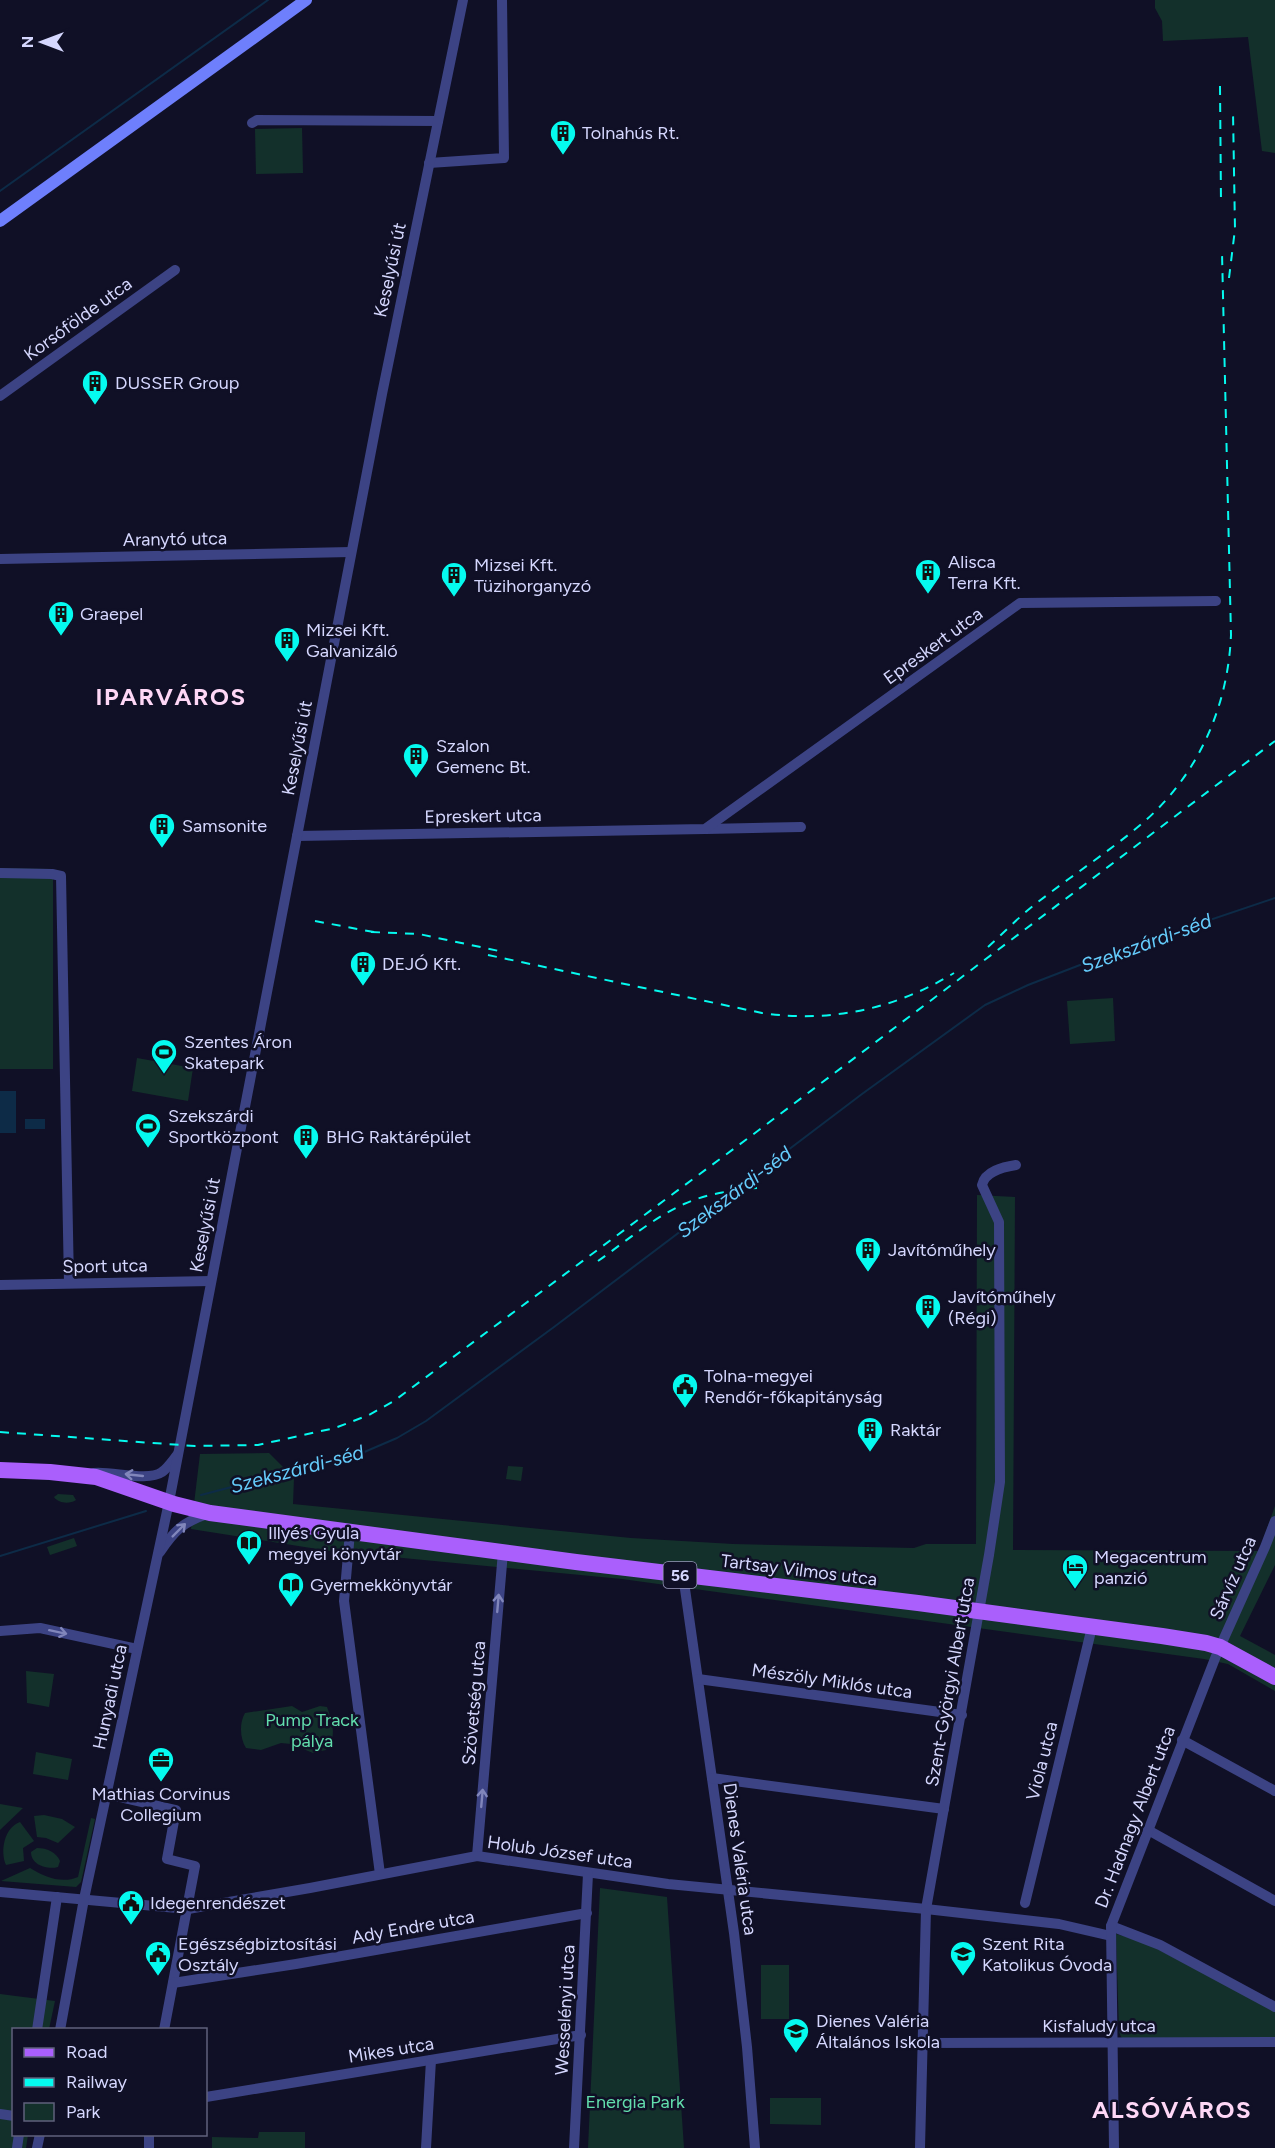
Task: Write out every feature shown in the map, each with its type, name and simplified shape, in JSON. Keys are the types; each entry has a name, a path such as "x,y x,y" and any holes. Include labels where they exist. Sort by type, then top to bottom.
{"main road":[{"path":"0,221 306,0"},
{"name":"56","path":"0,1470 82,1475 114,1482 169,1502"},
{"name":"Tartsay Vilmos utca","path":"169,1502 210,1513 350,1532 1162,1636 1220,1647 1275,1677"}],"street":[{"name":"Keselyűsi út","path":"169,1502 351,552 463,0"},
{"path":"429,163 504,158 502,0"},
{"path":"252,123 257,120 438,121"},
{"name":"Korsófölde utca","path":"0,396 175,270"},
{"name":"Aranytó utca","path":"0,558 351,552"},
{"name":"Epreskert utca","path":"705,829 1020,603 1216,601"},
{"name":"Epreskert utca","path":"297,836 801,827"},
{"path":"0,873 61,876 69,1283"},
{"name":"Szent-Györgyi Albert utca","path":"920,2148 926,1909 962,1715 1000,1482 999,1222 984,1192 983,1182 992,1172 1016,1165"},
{"name":"Sport utca","path":"0,1285 211,1281"},
{"path":"82,1475 106,1472 151,1476 163,1472 178,1454"},
{"name":"Hunyadi utca","path":"60,2028 84,1899 169,1502"},
{"path":"157,1558 179,1528 189,1520 210,1513"},
{"name":"Sárvíz utca","path":"1220,1647 1275,1521"},
{"path":"350,1532 344,1601 380,1874"},
{"name":"Szövetség utca","path":"477,1856 502,1552"},
{"name":"Dienes Valéria utca","path":"683,1575 728,1888 746,2038 755,2148"},
{"name":"Viola utca","path":"1025,1903 1092,1626"},
{"path":"0,1631 40,1628 137,1649"},
{"name":"Dr. Hadnagy Albert utca","path":"1114,2148 1111,1931 1182,1740 1220,1647"},
{"name":"Mészöly Miklós utca","path":"698,1679 962,1715"},
{"path":"1182,1740 1275,1791"},
{"path":"712,1778 944,1809"},
{"path":"106,1794 176,1810 167,1859 195,1866 164,2028"},
{"path":"1148,1830 1275,1900"},
{"name":"Holub József utca","path":"0,1892 188,1909 477,1856 668,1884 728,1888 926,1909 1111,1931 1160,1945 1275,2007"},
{"name":"Wesselényi utca","path":"574,2148 588,1874"},
{"path":"37,2028 57,1897"},
{"name":"Ady Endre utca","path":"173,1983 587,1913"},
{"name":"Mikes utca","path":"207,2097 581,2035"},
{"name":"Kisfaludy utca","path":"922,2043 1275,2042"},
{"path":"426,2148 431,2060"}],"green space":[{"path":"1155,0 1275,0 1275,153 1262,151 1248,37 1163,41 1162,21 1155,8"},
{"path":"302,128 303,173 256,174 255,129"},
{"path":"0,868 53,869 53,1069 0,1069"},
{"path":"1113,998 1115,1041 1070,1044 1067,1001"},
{"name":"Szentes Áron Skatepark","path":"137,1058 193,1068 188,1101 132,1091"},
{"path":"977,1195 1015,1197 1013,1550 1259,1551 1275,1506 1275,1565 1240,1636 1275,1655 1275,1691 1228,1664 1204,1659 622,1579 330,1551 191,1529 200,1454 269,1453 294,1478 293,1504 631,1538 733,1544 914,1548 926,1544 976,1544"},
{"path":"508,1466 523,1467 521,1481 506,1479"},
{"path":"58,1494 73,1495 76,1500 68,1503 62,1502 54,1497"},
{"path":"74,1538 77,1546 50,1555 47,1547"},
{"path":"26,1671 54,1674 49,1707 27,1703"},
{"name":"Pump Track pálya","path":"292,1706 302,1712 320,1706 327,1707 333,1735 326,1750 313,1753 291,1744 281,1743 261,1750 246,1748 241,1731 245,1713"},
{"path":"36,1752 72,1759 68,1780 33,1774"},
{"path":"0,1804 23,1808 0,1830"},
{"path":"44,1815 62,1819 75,1827 58,1843 37,1837 34,1816"},
{"path":"91,1818 95,1819 81,1882 76,1887 1,1881 30,1868 53,1878 66,1880 78,1877"},
{"path":"20,1822 34,1841 23,1848 24,1861 6,1865 3,1853 5,1840 10,1829"},
{"path":"37,1848 54,1853 60,1861 58,1867 49,1868 37,1863 31,1852"},
{"name":"Energia Park","path":"600,1888 667,1897 684,2148 588,2148"},
{"path":"1116,1934 1142,1941 1275,2010 1275,2038 1122,2039 1119,2032"},
{"path":"761,1965 789,1965 789,2019 761,2019"},
{"path":"0,1994 55,2001 49,2028 12,2028 12,2136 28,2136 26,2148 0,2148"},
{"path":"770,2098 821,2098 821,2125 770,2124"},
{"path":"259,2132 305,2132 305,2148 212,2148 212,2137 258,2138"}],"water":[{"path":"0,1091 16,1091 16,1133 0,1133"},
{"path":"25,1119 45,1119 45,1129 25,1129"}],"waterway":[{"path":"0,191 268,0"},
{"name":"Szekszárdi-séd","path":"201,1495 362,1453 397,1438 426,1421 862,1094 985,1005 1028,985 1106,955 1275,898"},
{"name":"Szekszárdi-séd","path":"0,1556 146,1511"}],"railway":[{"path":"1220,86 1221,203"},
{"path":"1229,278 1235,229 1233,112"},
{"path":"988,947 1028,910 1131,833 1164,802 1181,782 1195,760 1217,712 1229,661 1231,635 1222,253"},
{"path":"0,1432 195,1446 258,1445 335,1428 369,1415 394,1401 755,1133 1275,741"},
{"path":"315,921 379,933"},
{"path":"371,932 419,934 499,951"},
{"path":"488,955 762,1013 788,1016 838,1014 886,1004 909,996 954,973"},
{"path":"598,1261 650,1223 684,1204 719,1193 757,1188"}],"place":[{"name":"Tolnahús Rt.","path":"563,156"},
{"name":"DUSSER Group","path":"95,406"},
{"name":"Alisca Terra Kft.","path":"928,595"},
{"name":"Mizsei Kft. Tüzihorganyzó","path":"454,598"},
{"name":"Graepel","path":"61,637"},
{"name":"Mizsei Kft. Galvanizáló","path":"287,663"},
{"name":"Szalon Gemenc Bt.","path":"416,779"},
{"name":"Samsonite","path":"162,849"},
{"name":"DEJÓ Kft.","path":"363,987"},
{"name":"Szentes Áron Skatepark","path":"164,1075"},
{"name":"Szekszárdi Sportközpont","path":"148,1149"},
{"name":"BHG Raktárépület","path":"306,1160"},
{"name":"Javítóműhely","path":"868,1273"},
{"name":"Javítóműhely (Régi)","path":"928,1330"},
{"name":"Tolna-megyei Rendőr-főkapitányság","path":"685,1409"},
{"name":"Raktár","path":"870,1453"},
{"name":"Illyés Gyula megyei könyvtár","path":"249,1566"},
{"name":"Megacentrum panzió","path":"1075,1590"},
{"name":"Gyermekkönyvtár","path":"291,1608"},
{"name":"Mathias Corvinus Collegium","path":"161,1783"},
{"name":"Idegenrendészet","path":"131,1926"},
{"name":"Egészségbiztosítási Osztály","path":"158,1977"},
{"name":"Szent Rita Katolikus Óvoda","path":"963,1977"},
{"name":"Dienes Valéria Általános Iskola","path":"796,2054"}],"district":[{"name":"IPARVÁROS","path":"171,696"},
{"name":"ALSÓVÁROS","path":"1172,2109"}]}
